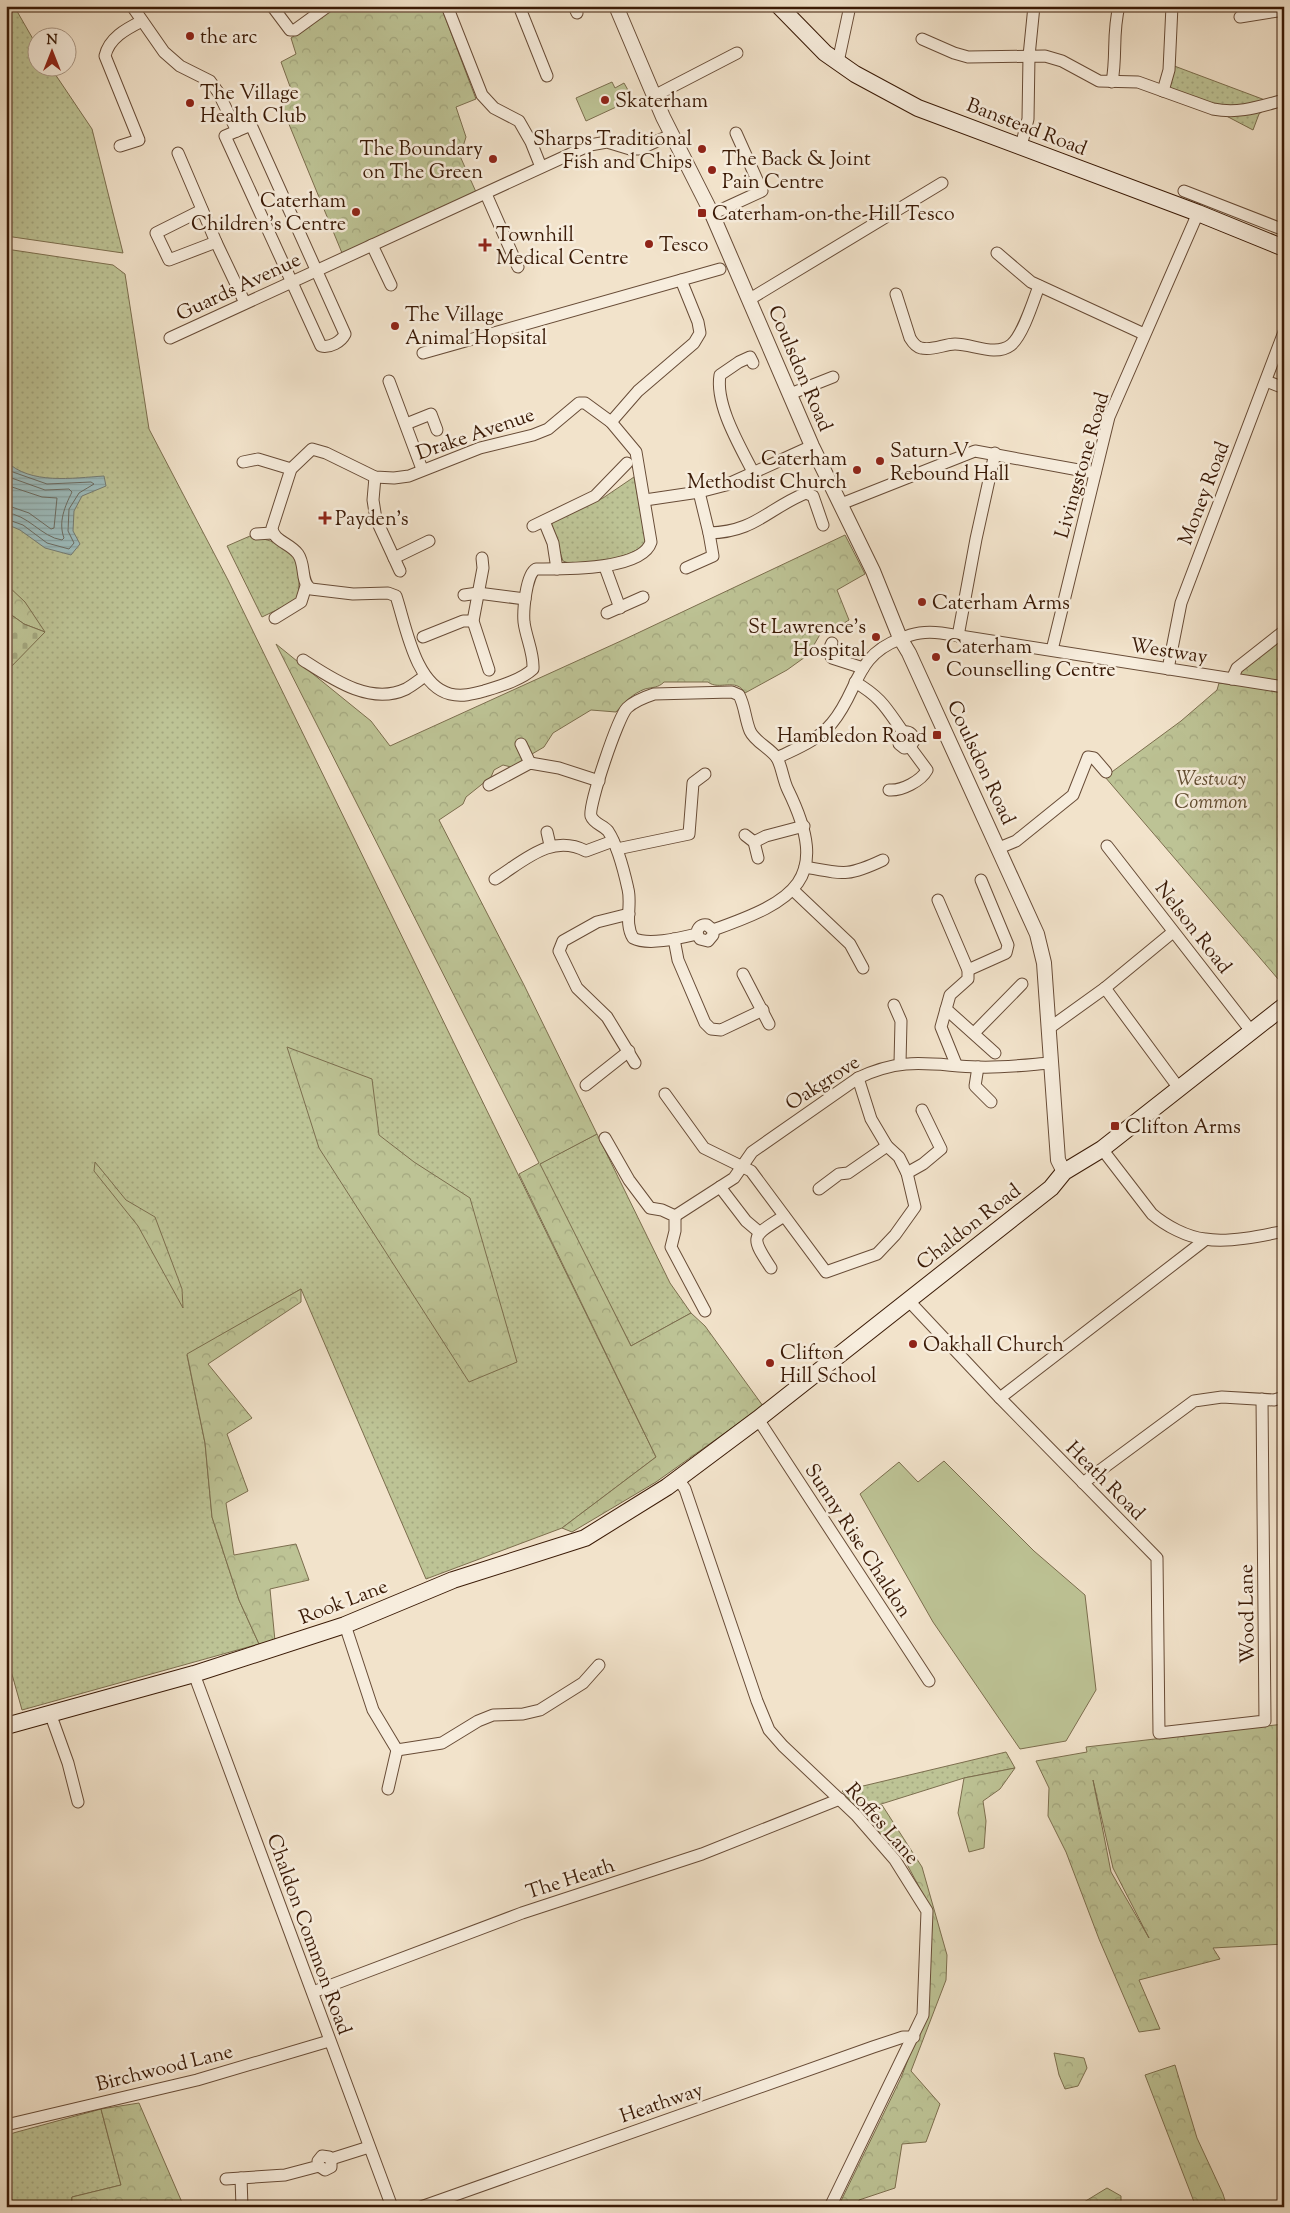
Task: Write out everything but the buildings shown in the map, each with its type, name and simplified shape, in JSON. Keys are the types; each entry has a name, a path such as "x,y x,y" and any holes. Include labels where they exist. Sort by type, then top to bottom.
{"main road":[{"name":"Banstead Road","path":"779,6 824,53 856,74 918,108 1198,213 1284,248"},
{"name":"Chaldon Road","path":"678,1479 758,1419 1051,1188 1064,1172 1102,1148 1284,1006"},
{"name":"Rook Lane","path":"6,1726 194,1674 345,1625 453,1580 585,1538 678,1479"}],"street":[{"path":"132,6 164,52 180,66 210,81 218,92 237,131"},
{"path":"272,6 290,30 295,30 328,6"},
{"path":"447,6 482,96 494,108 519,121 542,167"},
{"path":"519,6 547,76"},
{"name":"Coulsdon Road","path":"616,6 671,135 712,214 750,299 812,446 873,571 900,638 909,653 999,848 1041,949 1044,963 1058,1160 1064,1172"},
{"path":"838,62 850,6"},
{"path":"1021,146 1028,119 1029,56 1034,6"},
{"path":"1112,82 1114,69 1114,25 1119,6"},
{"path":"1163,91 1169,70 1172,6"},
{"path":"1240,17 1284,10"},
{"path":"120,146 139,140 105,56 107,47 112,40 142,21"},
{"path":"922,39 968,58 1045,56 1062,61 1099,81 1138,82 1225,112 1240,112 1284,100"},
{"path":"654,96 738,53"},
{"path":"251,125 345,334 342,339 326,347 321,346 226,136 237,131 251,125"},
{"path":"712,214 762,191 736,133"},
{"name":"Guards Avenue","path":"170,338 590,145 607,142 639,149 671,135"},
{"path":"178,153 216,242 245,303"},
{"path":"750,299 942,184"},
{"path":"1184,191 1284,230"},
{"path":"486,194 518,267"},
{"path":"202,210 156,233 169,260 216,242"},
{"name":"Livingstone Road","path":"1052,650 1109,416 1198,213"},
{"path":"372,245 391,285"},
{"path":"997,253 1031,282 1144,334"},
{"path":"423,353 720,269"},
{"path":"611,422 638,391 694,344 700,333 698,322 681,280"},
{"path":"896,294 914,345 930,349 956,344 1000,350 1018,338 1039,286"},
{"name":"Money Road","path":"1168,669 1181,603 1284,332"},
{"path":"753,363 750,357 739,362 720,375 718,385 733,432 753,472"},
{"path":"790,394 833,377"},
{"path":"389,381 422,470"},
{"path":"1266,381 1284,388"},
{"name":"Drake Avenue","path":"291,470 312,449 326,453 374,477 394,478 409,476 480,448 533,435 548,429 579,403 585,403 611,422 636,452 651,542 649,549 642,554 605,567"},
{"path":"406,424 430,414 437,430"},
{"path":"644,500 699,492 726,485 812,446"},
{"path":"841,504 974,451 995,453 1095,473"},
{"path":"958,636 976,538 995,453"},
{"path":"243,462 258,458 291,470 272,533 275,538 289,544 302,560 306,586 301,602 274,618"},
{"path":"533,526 595,496 627,463"},
{"path":"374,477 373,500 376,519 400,571"},
{"path":"686,568 712,556 699,492"},
{"path":"708,533 726,533 748,526 806,493 814,496 823,525"},
{"path":"544,521 553,543 557,569"},
{"path":"256,534 272,533"},
{"path":"394,558 429,541"},
{"path":"482,558 473,621 489,670"},
{"path":"306,586 311,589 353,594 393,593 396,596 410,642 425,676 434,686 450,694 466,696 494,688 528,674 534,669 534,660 524,621 525,599 529,575 532,571 605,567 620,608"},
{"path":"464,595 478,593 525,599"},
{"path":"607,614 643,597"},
{"path":"423,637 463,621 473,621"},
{"path":"1232,679 1237,668 1284,631"},
{"name":"Westway","path":"900,638 916,632 928,632 1284,687"},
{"path":"777,758 817,739 833,722 845,704 862,668 876,650 900,638"},
{"path":"832,643 829,654 832,658 862,668"},
{"path":"303,660 338,682 360,691 384,693 404,690 425,676"},
{"path":"855,682 870,691 885,705 903,732 899,736 899,744 904,748 910,747 927,770 924,776 898,791 889,790"},
{"path":"732,692 739,695 751,732 777,758 785,785 804,826 807,852 803,877 792,890 749,916 712,930 707,925 702,925 698,929 697,934 674,939 646,941 632,938 630,934 629,890 615,845 604,826 594,821 591,814 599,781 619,720 626,708 646,696 654,694 732,692"},
{"path":"521,744 530,763"},
{"path":"999,848 1016,841 1073,795 1087,753 1106,772"},
{"path":"489,785 530,763 558,768 599,781"},
{"path":"495,879 550,845 575,845 586,851 689,834 693,783 705,774"},
{"path":"754,842 766,836 804,826"},
{"path":"546,832 550,845"},
{"path":"744,835 754,842 758,858"},
{"name":"Nelson Road","path":"1107,846 1251,1031"},
{"path":"805,867 851,874 871,872 883,860"},
{"path":"968,970 1006,953 1008,945 981,880"},
{"path":"792,890 850,944 863,968"},
{"path":"938,900 968,970 968,979 950,995 941,1027 956,1064"},
{"path":"629,914 597,922 563,941 559,951 577,988 607,1017 636,1063"},
{"path":"1048,1029 1105,988 1174,932"},
{"path":"674,939 678,960 705,1023 711,1029 720,1030 763,1010"},
{"path":"743,974 763,1010 768,1024"},
{"path":"974,1033 1022,984"},
{"path":"1105,988 1178,1087"},
{"path":"894,1005 901,1021 900,1063"},
{"path":"946,1009 995,1053"},
{"path":"586,1085 629,1051"},
{"name":"Oakgrove","path":"675,1216 734,1178 752,1152 858,1078 877,1069 900,1063 918,1062 978,1067 1050,1063"},
{"path":"978,1067 975,1086 991,1102"},
{"path":"665,1094 704,1148 751,1171 826,1272 877,1254 895,1235 915,1207 907,1173 899,1157 886,1146 871,1119 858,1078"},
{"path":"907,1173 923,1164 941,1150 922,1110"},
{"path":"605,1138 629,1180 650,1208 662,1210 675,1216 675,1231 671,1247 705,1311"},
{"path":"819,1189 839,1174 848,1174 886,1146"},
{"path":"1102,1148 1152,1214 1159,1220 1185,1233 1205,1240 1284,1232"},
{"path":"720,1187 746,1221 759,1232"},
{"path":"772,1268 757,1247 756,1240 759,1232 784,1216"},
{"path":"1000,1398 1205,1240"},
{"name":"Heath Road","path":"908,1300 1000,1398 1157,1558 1159,1733"},
{"path":"1083,1483 1194,1401 1222,1397 1262,1399 1284,1397"},
{"name":"Wood Lane","path":"1159,1733 1265,1721 1262,1399"},
{"name":"Sunny Rise Chaldon","path":"758,1419 929,1681"},
{"name":"Roffes Lane","path":"678,1479 685,1489 757,1701 769,1730 783,1746 840,1799 895,1860 926,1911 923,2015 830,2207"},
{"path":"345,1625 373,1710 396,1750 388,1789"},
{"path":"396,1750 434,1746 493,1715 523,1714 540,1710 583,1683 599,1665"},
{"name":"Chaldon Common Road","path":"194,1674 392,2207"},
{"path":"50,1713 68,1763 78,1802"},
{"name":"The Heath","path":"313,1992 522,1913 702,1854 840,1799"},
{"name":"Heathway","path":"421,2207 873,2047 903,2037 914,2037"},
{"name":"Birchwood Lane","path":"6,2125 197,2080 329,2040"},
{"path":"226,2179 284,2175 319,2166 318,2161 322,2156 329,2156 332,2159 369,2147"},
{"path":"240,2178 242,2207"}],"green space":[{"path":"6,6 14,6 28,30 28,78 58,78 92,129 123,253 6,236"},
{"path":"336,6 441,6 476,99 456,107 466,137 460,156 476,192 342,253 279,100 292,92 281,62 296,54 291,38"},
{"path":"1169,64 1273,103 1259,114 1253,130 1213,109 1163,91"},
{"name":"Skaterham","path":"612,82 615,88 624,83 637,106 630,109 627,102 586,121 576,98"},
{"path":"6,249 113,265 125,274 149,429 228,580 656,1457 562,1528 426,1579 301,1289 187,1355 205,1443 212,1517 239,1600 259,1644 22,1710 6,1653"},
{"path":"634,477 646,541 643,546 626,555 604,561 581,564 563,561 551,525 554,521 603,498"},
{"path":"845,535 865,574 837,590 849,620 830,632 822,631 811,650 812,652 787,670 745,693 741,688 732,685 717,685 708,682 664,682 636,693 616,712 591,710 553,733 544,747 532,754 525,742 523,761 511,767 503,765 494,770 491,777 466,797 463,804 439,820 524,985 597,1134 540,1164 631,1346 691,1313 705,1326 763,1406 656,1482 572,1532 562,1528 656,1457 519,1174 539,1163 276,644 371,721 390,746 623,640"},
{"path":"250,536 276,543 285,548 292,554 299,571 298,597 293,602 262,617 227,546"},
{"path":"6,584 25,602 45,632 24,624 6,611"},
{"path":"6,611 24,624 45,632 6,672"},
{"name":"Westway Common","path":"1284,638 1284,986 1105,777 1181,721 1217,690 1219,683 1235,685 1240,671"},
{"path":"287,1047 372,1079 379,1135 414,1162 470,1198 517,1362 469,1382 319,1148"},
{"path":"597,1134 670,1283 691,1313 631,1346 539,1164"},
{"path":"95,1162 126,1200 155,1217 182,1289 183,1308 138,1226 94,1171"},
{"path":"301,1289 301,1302 208,1364 252,1418 227,1434 248,1491 226,1503 234,1555 296,1544 309,1580 270,1589 275,1641 259,1644 239,1600 212,1517 205,1443 187,1354"},
{"path":"944,1461 1034,1551 1085,1595 1096,1690 1066,1741 1020,1749 933,1622 860,1494 899,1462 918,1482"},
{"path":"1284,1724 1284,1944 1213,1948 1220,1959 1139,1980 1160,2029 1139,2032 1099,1939 1066,1852 1048,1816 1049,1788 1036,1761 1087,1752 1086,1747","holes":["1093,1780 1113,1868 1149,1938 1111,1872"]},
{"path":"1006,1752 1015,1768 964,1778 859,1811 842,1791"},
{"path":"1015,1768 1000,1789 983,1801 986,1821 984,1848 969,1852 958,1813 964,1778"},
{"path":"882,1805 922,1867 947,1955 946,1980 911,2071 940,2104 926,2142 902,2144 895,2188 859,2200 859,2207 838,2207 901,2078 928,2006 932,1923 923,1894 903,1857 859,1811"},
{"path":"1054,2053 1084,2058 1087,2068 1078,2086 1065,2089 1059,2075"},
{"path":"1175,2065 1197,2138 1223,2194 1227,2207 1196,2207 1145,2075"},
{"path":"139,2103 184,2207 71,2207 72,2197 121,2185 101,2109"},
{"path":"101,2109 121,2185 72,2197 71,2207 6,2207 6,2135"},
{"path":"1107,2188 1121,2196 1121,2207 1085,2207 1084,2202"}],"water":[{"path":"6,461 16,469 39,477 104,476 106,486 82,496 74,511 73,531 80,544 71,555 45,548 20,530 6,524"}],"place":[{"name":"the arc","path":"190,36"},
{"name":"Skaterham","path":"605,100"},
{"name":"The Village Health Club","path":"190,103"},
{"name":"Sharps Traditional Fish and Chips","path":"702,149"},
{"name":"The Boundary on The Green","path":"493,159"},
{"name":"The Back & Joint Pain Centre","path":"712,170"},
{"name":"Caterham Children's Centre","path":"356,212"},
{"name":"Caterham-on-the-Hill Tesco","path":"702,213"},
{"name":"Tesco","path":"649,244"},
{"name":"Townhill Medical Centre","path":"485,245"},
{"name":"The Village Animal Hopsital","path":"395,326"},
{"name":"Saturn V Rebound Hall","path":"880,461"},
{"name":"Caterham Methodist Church","path":"857,470"},
{"name":"Payden's","path":"325,518"},
{"name":"Caterham Arms","path":"922,602"},
{"name":"St Lawrence's Hospital","path":"876,637"},
{"name":"Caterham Counselling Centre","path":"936,657"},
{"name":"Hambledon Road","path":"937,735"},
{"name":"Clifton Arms","path":"1115,1126"},
{"name":"Oakhall Church","path":"913,1344"},
{"name":"Clifton Hill School","path":"770,1363"}]}
